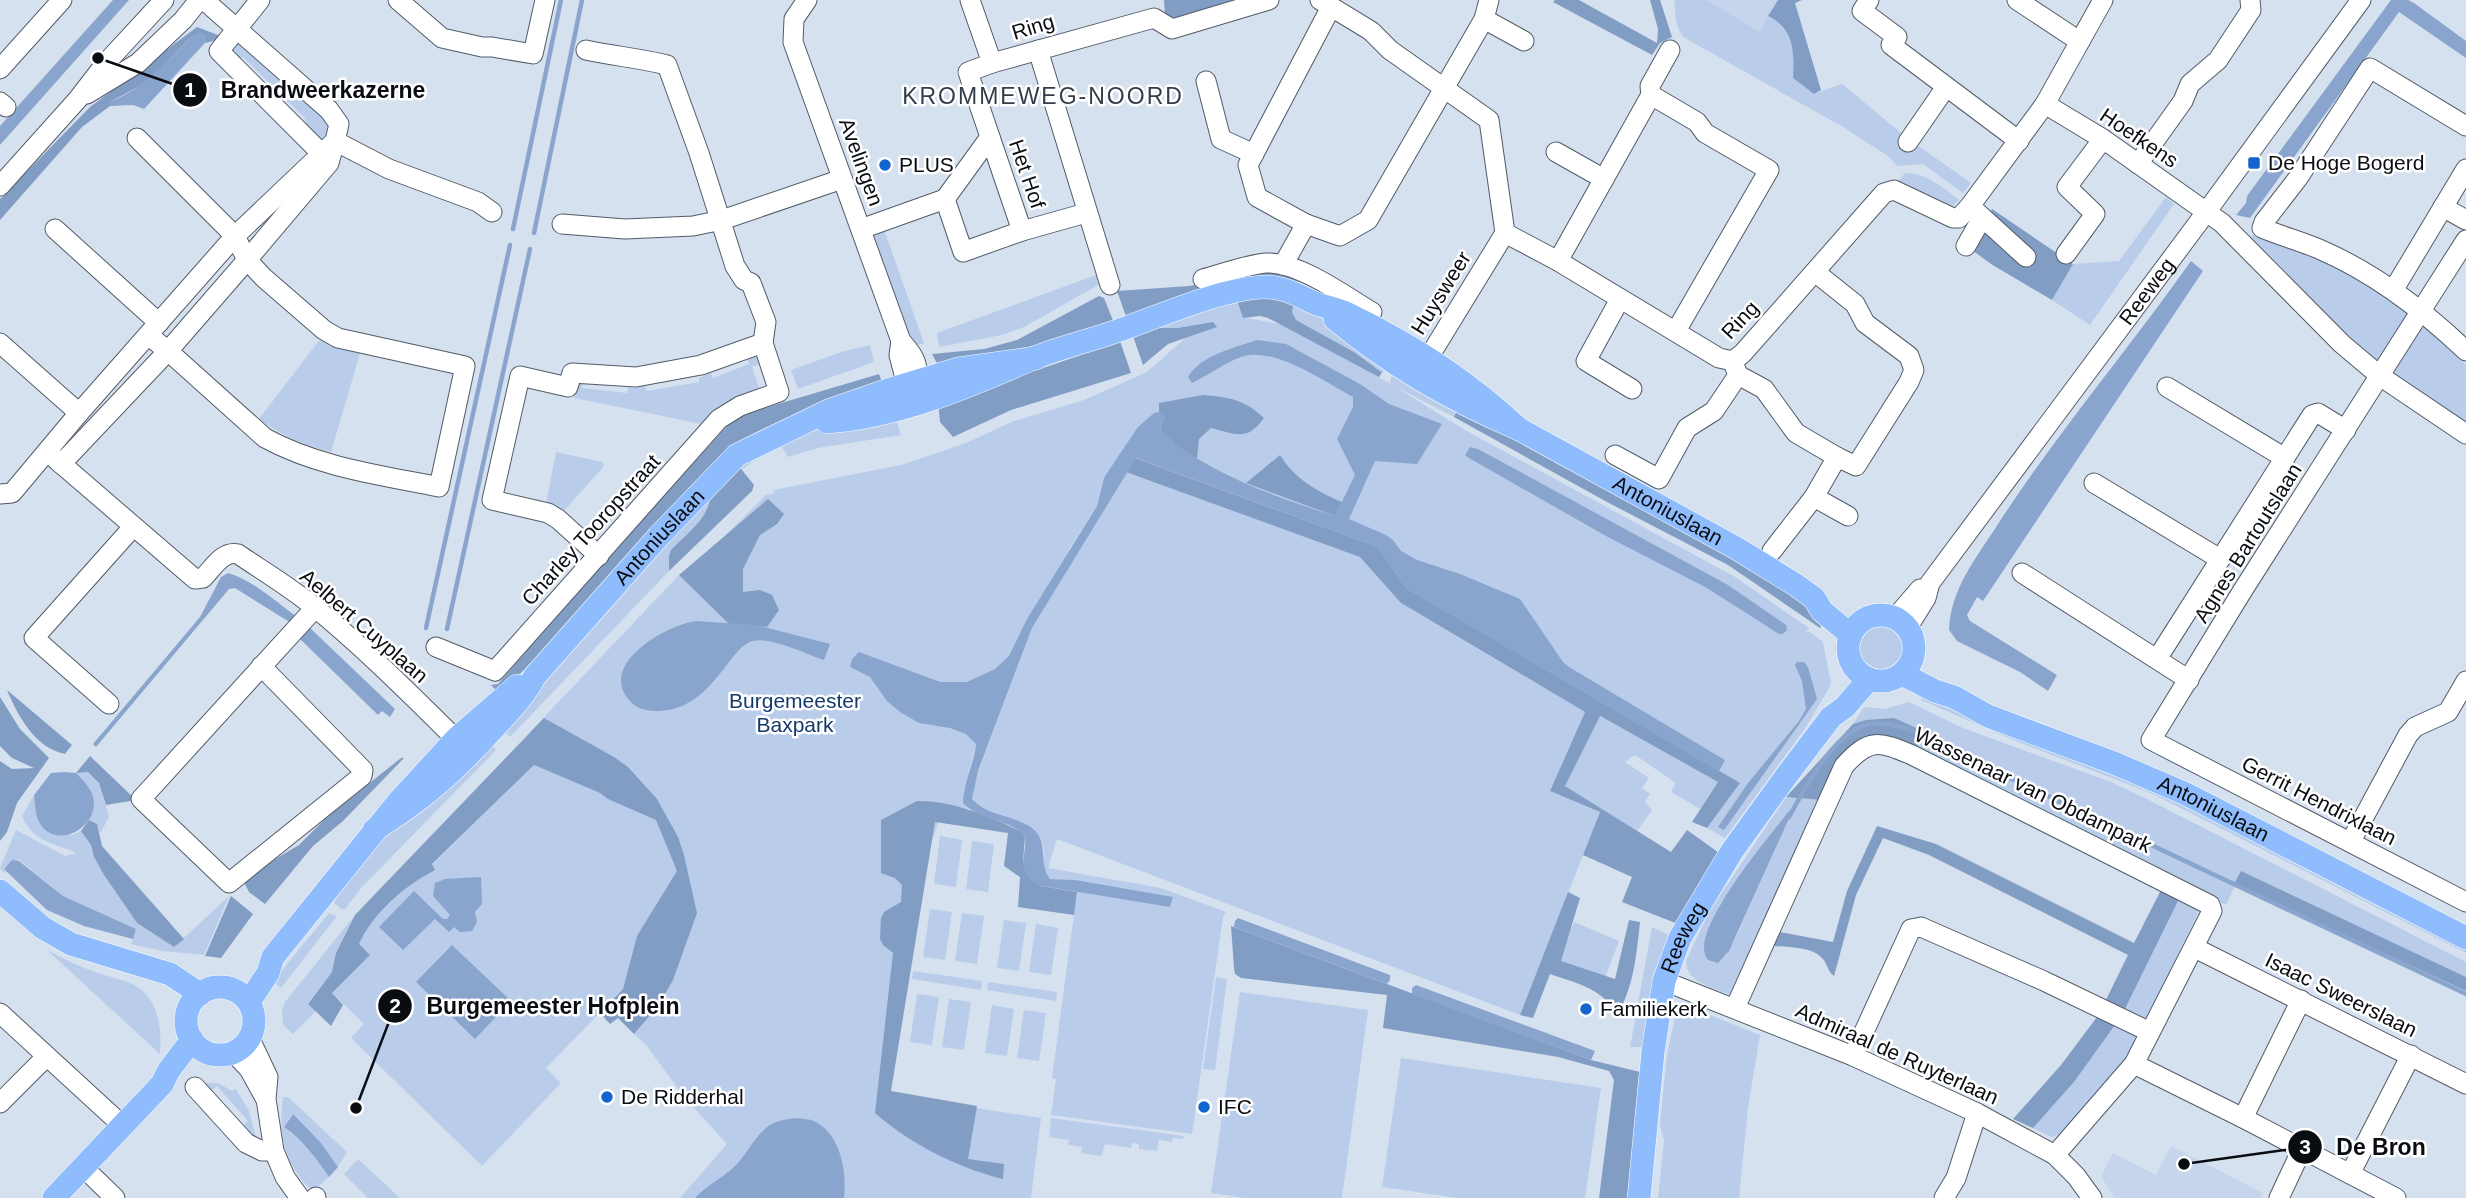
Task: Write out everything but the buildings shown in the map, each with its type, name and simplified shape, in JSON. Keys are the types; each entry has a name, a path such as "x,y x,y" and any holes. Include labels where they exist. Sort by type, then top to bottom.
{"main road":[{"name":"Antoniuslaan","path":"243,997 268,973 273,957 374,830 407,810 445,779 463,746 525,694 535,676 737,455 803,423 836,421 895,411 918,391 1004,373 1036,358 1228,293 1262,287 1285,289 1350,315 1423,367 1494,406 1519,429 1736,548 1814,598 1829,603 1855,629"},
{"path":"1881,615 1901,622 1914,640 1907,668 1886,681 1862,674 1849,656 1855,629 1881,615"},
{"name":"Antoniuslaan","path":"1907,668 1935,691 1954,697 1988,716 2114,763 2186,794 2466,938"},
{"name":"Reeweg","path":"1639,1198 1653,1052 1664,981 1680,938 1732,851 1830,718 1836,700 1862,674"},
{"path":"0,891 43,928 71,944 153,969 162,984 195,1000"},
{"path":"222,988 243,997 254,1021 242,1046 219,1055 198,1046 186,1023 195,1000 222,988"},
{"path":"54,1198 162,1084 175,1077 198,1046"}],"street":[{"path":"0,69 62,0"},
{"path":"0,186 78,100 104,64 164,0"},
{"path":"54,458 79,412 235,236 328,147 339,124 328,110 202,0 138,63 78,100"},
{"path":"260,0 219,51 328,147 478,202 492,212"},
{"path":"398,0 442,38 533,54 545,0"},
{"name":"Avelingen","path":"807,0 794,19 793,42 901,341 910,352 918,370 918,391"},
{"name":"Ring","path":"970,0 992,63 1154,18 1172,29 1269,0"},
{"path":"2017,0 2079,41"},
{"path":"1966,246 1976,212 2045,104 2103,0"},
{"path":"2138,164 2183,102 2190,84 2218,60 2251,10 2250,0"},
{"name":"Reeweg","path":"1901,622 1926,598 1930,583 2361,0"},
{"path":"1505,233 1489,120 1444,89 1390,51 1371,31 1326,4 1248,165 1256,197 1306,224 1340,236 1368,220 1444,89 1487,9 1524,41"},
{"path":"1861,4 1897,37 1891,46 2019,141"},
{"path":"586,50 625,58 633,56 667,65 722,220 735,266 744,280 751,283 766,322 763,343 701,366 636,377 572,373 568,387 520,376 492,500 548,513 599,555"},
{"path":"1038,50 1110,285"},
{"path":"1558,261 1651,95 1650,86 1670,50"},
{"name":"Het Hof","path":"990,137 945,199 963,253 1022,231 968,72 992,63"},
{"path":"2466,126 2370,68 2262,228 2317,248 2393,289 2466,351"},
{"path":"1206,81 1221,139 1254,154"},
{"path":"1908,142 1946,87"},
{"path":"1651,95 1697,122 1705,133 1769,170 1676,331"},
{"name":"Hoefkens","path":"2045,104 2102,139 2207,211"},
{"path":"55,229 154,329 168,351 265,438 296,454 439,487 465,366 338,338 324,330 264,278 247,260 235,236 137,138"},
{"path":"2066,254 2095,214 2067,187 2102,139"},
{"path":"0,494 12,493 54,458 168,351 329,163 328,147"},
{"path":"1556,152 1604,179"},
{"path":"2393,289 2466,169"},
{"path":"562,223 625,229 693,226 722,220 842,179"},
{"name":"Ring","path":"1505,233 1558,261 1735,368 1743,353 1884,193 1894,190 1953,218 1976,212"},
{"path":"861,229 945,199"},
{"path":"2443,207 2466,220"},
{"path":"2207,211 2332,335 2380,376 2466,435"},
{"path":"1976,212 2026,257"},
{"path":"1022,231 1086,213"},
{"path":"1283,265 1306,224"},
{"name":"Huysweer","path":"1423,367 1505,233"},
{"name":"Agnes Bartoutslaan","path":"2151,740 2466,240"},
{"path":"1203,279 1267,263 1283,265 1309,275 1372,312"},
{"path":"1615,455 1659,479 1687,428 1714,411 1735,368 1764,388 1796,433 1856,466 1914,370 1909,356 1865,323 1855,304 1815,272"},
{"path":"1620,299 1586,361 1632,389"},
{"path":"0,343 79,412"},
{"name":"Charley Tooropstraat","path":"436,646 495,671 719,419 740,406 779,392 763,343"},
{"name":"Agnes Bartoutslaan","path":"2167,387 2284,458"},
{"name":"Agnes Bartoutslaan","path":"2157,659 2312,415 2318,413 2346,430"},
{"path":"1772,551 1814,497 1837,457"},
{"name":"Aelbert Cuyplaan","path":"54,458 195,579 203,578 226,554 232,552 291,589 315,608 463,746"},
{"name":"Agnes Bartoutslaan","path":"2094,482 2220,559"},
{"path":"1814,497 1848,516"},
{"path":"109,704 34,638 133,527"},
{"path":"2022,573 2189,680"},
{"path":"261,666 363,770 362,775 229,883 141,799 261,666 315,608"},
{"path":"2351,841 2408,735 2416,727 2448,712 2466,681"},
{"name":"Gerrit Hendrixlaan","path":"2151,740 2466,902"},
{"name":"Wassenaar van Obdampark","path":"1735,1008 1844,766 1867,746 1878,743 1912,755 2210,905 2212,911 2195,948"},
{"path":"1853,1056 1912,929 1921,927 2044,981 2150,1032"},
{"path":"2055,1155 2134,1065 2195,948"},
{"name":"Isaac Sweerslaan","path":"2195,948 2466,1084"},
{"name":"Admiraal de Ruyterlaan","path":"1664,981 1853,1056 1977,1113 2055,1155 2076,1176 2092,1198"},
{"path":"2243,1118 2301,1000"},
{"path":"0,1013 123,1125"},
{"path":"242,1046 249,1069 266,1099 274,1151 285,1177 300,1198"},
{"path":"2350,1174 2411,1055"},
{"path":"0,1103 46,1056"},
{"path":"2134,1065 2396,1198"},
{"path":"195,1087 246,1143 262,1151 274,1151"},
{"path":"1944,1198 1956,1178 1977,1113"},
{"path":"2279,1198 2302,1149"},
{"path":"83,1167 115,1198"}],"shaded area":[{"path":"113,0 129,0 0,145 0,126"},
{"path":"1164,0 1234,0 1175,18 1165,15"},
{"path":"1579,0 1657,43 1658,29 1650,0 1660,0 1672,37 1660,43 1652,55 1553,2"},
{"path":"1707,0 1778,0 1760,32"},
{"path":"1778,0 1802,0 1795,3 1821,90 1814,94 1793,78 1793,51 1788,35 1777,21 1768,16"},
{"path":"2391,0 2408,0 2414,3 2466,41 2466,58 2399,12 2250,218 2236,215 2246,203 2247,196"},
{"path":"197,27 218,35 221,39 205,43 203,34 191,37 147,82 110,102 110,106 82,127 0,220 0,199 90,107"},
{"path":"200,32 205,43 144,109 133,105 110,106 109,102 144,82 191,37"},
{"path":"1992,209 2073,264 2052,300 1972,250 1983,228 2030,258 2032,249 1989,216"},
{"path":"2191,261 2203,271 1983,601 1977,597 1967,615 1970,621 2057,675 2048,691 2020,672 1957,641 1949,630 1954,601 1974,561 2021,490"},
{"path":"1270,264 1299,282 1281,279 1127,319 1117,291 1189,286"},
{"path":"1099,296 1104,298 1114,323 1045,348 939,367 932,354 984,349 1017,340"},
{"path":"1274,298 1294,303 1292,312 1296,320 1383,371 1379,377 1268,318 1243,318 1237,300"},
{"path":"1213,322 1217,327 1168,344 1143,365 1133,336 1157,328 1177,328"},
{"path":"1257,340 1286,344 1360,384 1389,404 1442,424 1417,464 1375,461 1349,519 1386,535 1401,551 1417,560 1460,574 1520,599 1563,662 1725,760 1719,771 1406,588 1378,547 1136,458 1032,628 978,771 972,799 985,809 1025,824 1037,833 1041,839 1044,865 1050,879 1075,880 1173,897 1170,907 1041,886 1032,881 1023,865 1025,836 1010,826 977,813 963,803 976,744 966,734 950,728 919,723 900,712 887,701 870,677 850,667 852,659 859,652 940,682 967,682 995,669 1009,656 1027,619 1097,506 1104,478 1138,427 1154,413 1159,412 1164,416 1160,429 1162,433 1201,461 1244,483 1335,516 1355,475 1337,439 1353,407 1353,397 1298,367 1268,356 1241,357 1192,383 1188,377 1209,358"},
{"path":"1120,341 1131,373 1011,410 953,437 940,422 938,400"},
{"path":"879,374 884,387 757,432 732,445 552,643 502,691 499,693 491,685 498,684 609,556 738,416"},
{"path":"1203,395 1236,400 1264,418 1252,431 1246,433 1234,434 1211,428 1199,439 1197,459 1162,433 1160,429 1164,416 1159,412 1159,403"},
{"path":"1458,408 1739,558 1827,619 1820,628 1728,565 1454,417"},
{"path":"1470,447 1728,585 1786,625 1787,630 1779,634 1707,588 1606,536 1469,458 1465,455"},
{"path":"1280,455 1292,471 1307,483 1342,502 1335,516 1246,483"},
{"path":"1135,458 1378,547 1406,588 1740,783 1707,828 1692,822 1718,782 1600,716 1565,786 1671,852 1687,830 1722,855 1678,924 1622,902 1632,877 1583,855 1600,812 1550,791 1585,712 1401,603 1360,557 1126,472"},
{"path":"738,465 754,485 752,491 669,571 671,550 702,518 710,495"},
{"path":"768,499 784,514 777,524 760,535 743,569 743,592 760,590 772,595 779,610 767,627 729,624 679,575"},
{"path":"228,573 255,586 297,617 291,623 235,588 229,589 96,747 93,744 200,617 221,577"},
{"path":"696,621 756,625 830,644 824,660 775,642 748,643 707,688 690,702 670,710 658,711 635,706 622,686 622,673 629,660 653,638"},
{"path":"308,626 395,709 390,717 382,711 378,715 298,637"},
{"path":"1797,662 1804,662 1808,667 1817,699 1724,830 1718,827 1748,783 1806,709 1802,681 1795,665"},
{"path":"7,690 72,745 65,754 54,751 36,738 22,720"},
{"path":"0,697 20,729 49,758 17,803 7,832 0,841 0,761 12,769 34,768 12,758 0,746"},
{"path":"544,718 628,767 657,799 678,837 697,913 673,980 658,1006 634,1034 618,1018 610,1024 600,1013 623,989 637,936 677,871 656,820 534,765 432,864 435,870 401,892 372,922 359,944 370,955 332,993 343,1005 331,1026 308,1004 332,972 336,953 355,915"},
{"path":"1894,718 1923,731 1915,752 1885,739 1821,800 1786,797 1853,724"},
{"path":"90,756 136,800 106,805 99,783 88,772 76,773"},
{"path":"404,758 343,821 313,846 265,904 249,892 244,882 248,875 299,845 327,817"},
{"path":"51,773 76,773 83,780 92,794 94,805 85,825 66,835 56,835 47,831 39,822 34,795"},
{"path":"917,801 944,803 970,810 1020,831 1025,836 1023,862 1041,886 1077,892 1074,915 1018,907 1020,877 1004,866 1008,833 935,822 891,1091 977,1106 968,1159 1004,1164 1003,1179 935,1154 875,1113 893,953 880,939 881,918 884,912 901,902 902,885 895,878 881,873 881,820"},
{"path":"1789,811 1792,812 1729,951 1718,963 1708,960 1704,947 1708,929 1719,908 1749,862"},
{"path":"89,820 97,824 102,846 184,939 174,947 137,923 104,875 91,845 81,831"},
{"path":"1877,826 1936,844 2134,943 2162,888 2180,897 2123,1013 2104,1004 2128,955 1929,855 1883,838 1856,895 1834,976 1818,954 1800,948 1774,946 1780,932 1833,942 1847,891"},
{"path":"12,860 19,861 63,896 136,929 133,939 84,926 47,910 5,870"},
{"path":"2241,871 2466,977 2466,991 2234,884"},
{"path":"481,877 482,904 475,912 477,922 472,931 460,932 454,927 449,932 435,919 403,950 379,927 414,891 443,919 447,919 450,915 433,896 435,883 445,879"},
{"path":"1568,892 1580,898 1561,961 1615,979 1629,920 1640,922 1630,983 1616,1018 1606,1000 1589,988 1550,974 1533,1018 1520,1015"},
{"path":"231,896 253,914 221,958 205,956"},
{"path":"1238,918 1390,975 1390,980 1387,984 1234,927"},
{"path":"1231,926 1591,1060 1644,1073 1631,1198 1599,1198 1614,1080 1609,1071 1558,1057 1383,1028 1387,995 1241,978 1235,974"},
{"path":"452,945 511,1001 475,1039 416,982"},
{"path":"1416,985 1595,1051 1591,1060 1412,994 1412,988"},
{"path":"2097,1017 2115,1025 2074,1082 2033,1128 2013,1119 2061,1065"},
{"path":"293,1114 321,1143 338,1167 329,1177 314,1156 284,1127"},
{"path":"797,1118 814,1121 823,1127 836,1144 843,1166 844,1198 695,1198 734,1167 766,1128 776,1122"},
{"path":"2171,1146 2263,1193 2261,1198 2114,1198 2101,1176 2113,1153 2156,1175"}],"green space":[{"path":"1674,0 1707,0 1760,32 1768,16 1777,21 1791,42 1793,78 1814,94 1842,84 1907,138 1971,183 1963,193 1923,164 1897,166 1888,156 1843,127 1685,38 1677,25"},
{"path":"237,39 322,113 329,123 329,136 319,145 306,131 305,118 242,56 240,66 228,48"},
{"path":"1905,173 1927,178 1959,200 1953,206 1898,181"},
{"path":"2166,197 2174,204 2090,325 2052,300 2073,264 2119,261"},
{"path":"882,224 924,343 915,346 906,332 873,238"},
{"path":"2256,233 2327,260 2411,312 2377,361 2247,240"},
{"path":"1104,272 1105,281 1024,327 1002,335 939,347 937,333"},
{"name":"Burgemeester Baxpark","path":"1237,300 1243,317 1299,328 1390,384 1392,373 1458,408 1454,417 1394,386 1465,430 1735,577 1809,628 1806,632 1823,642 1831,683 1829,688 1806,727 1725,838 1707,828 1735,790 1382,580 1401,603 1585,712 1550,791 1600,812 1520,1015 1057,839 1048,868 1161,888 1226,912 1223,917 1192,1134 1051,1115 1056,1079 1052,1078 1077,892 1169,906 1075,880 1050,879 1044,868 1043,847 1038,835 1021,823 979,805 972,799 973,786 1032,628 1126,472 1254,516 1113,465 1103,481 1097,506 1070,548 976,744 963,792 963,802 968,809 945,804 905,916 888,1094 1041,1118 1031,1198 680,1198 727,1144 684,1097 647,1046 634,1034 637,936 623,989 546,1068 561,1083 482,1166 351,1038 364,1024 332,993 369,955 352,938 416,872 432,865 534,765 600,793 608,799 646,806 529,733 679,575 683,578 766,495 775,493 773,490 901,465 966,443 1014,421 1084,400 1147,372 1190,334 1213,322 1177,328 1157,328"},
{"path":"1294,303 1315,314 1386,365 1386,369 1381,373 1354,352 1296,320 1292,312"},
{"path":"2418,326 2437,336 2466,365 2466,427 2391,373"},
{"path":"324,334 361,350 331,452 293,439 259,419"},
{"path":"870,345 874,362 798,389 791,370"},
{"path":"756,351 762,363 752,367 760,390 707,425 574,398 577,382 583,383 582,388 627,393 628,387 645,386 647,391 699,382 699,378 711,373 713,378 749,364 747,355"},
{"path":"895,417 901,435 818,448 788,457 782,447 759,456 743,469 738,465 791,437 832,426"},
{"path":"556,452 602,462 604,466 562,513 546,504"},
{"path":"710,495 702,519 671,550 669,571 510,737 503,730 556,666"},
{"path":"1881,627 1896,633 1902,648 1896,663 1881,669 1866,663 1860,648 1866,633"},
{"path":"1926,692 2164,792 2466,945 2466,953 2153,794 2016,741 1921,700"},
{"path":"1909,702 1963,728 2111,782 2145,798 2466,962 2466,977 2241,872 2226,905 1915,752 1923,732 1866,720 1853,724 1864,707 1885,709"},
{"path":"1599,716 1718,782 1700,809 1671,792 1676,783 1635,755 1625,762 1649,778 1642,788 1650,794 1645,802 1652,810 1637,831 1565,786"},
{"path":"489,740 496,750 362,887 345,909 334,903 362,855"},
{"path":"88,772 99,783 109,817 100,834 97,824 89,820 92,807 90,795 76,773"},
{"path":"34,795 36,813 72,835 81,831 91,845 104,875 137,923 174,947 229,896 204,955 162,951 131,944 136,929 63,896 18,859 4,873 0,868 16,830 65,856 76,853 32,832 22,816"},
{"path":"1786,797 1821,800 1733,996 1696,980 1687,968 1686,961 1709,912","holes":["1792,812 1725,957 1709,926 1722,901"]},
{"path":"940,836 962,840 956,887 934,884"},
{"path":"972,841 994,844 988,892 966,889"},
{"path":"2180,897 2201,907 2144,1023 2123,1013"},
{"path":"930,909 952,912 945,960 923,957"},
{"path":"329,913 337,916 281,988 273,981"},
{"path":"962,913 984,916 977,964 955,961"},
{"path":"355,915 336,953 332,972 308,1003 316,1011 293,1034 283,1025 282,1010 285,1002"},
{"path":"1004,920 1026,923 1019,971 997,968"},
{"path":"1574,922 1619,941 1605,978 1558,961"},
{"path":"1036,924 1058,928 1051,975 1029,972"},
{"path":"1652,927 1673,937 1646,1047 1630,1047"},
{"path":"47,950 85,968 125,981 145,993 156,1010 159,1021 160,1054"},
{"path":"913,971 982,981 981,990 912,979"},
{"path":"1216,977 1227,979 1215,1070 1203,1069"},
{"path":"988,982 1057,992 1056,1001 987,990"},
{"path":"1240,992 1368,1010 1342,1198 1245,1198 1211,1193"},
{"path":"917,994 939,997 932,1045 910,1042"},
{"path":"949,999 971,1002 964,1050 942,1047"},
{"path":"992,1005 1014,1009 1007,1056 985,1053"},
{"path":"1685,1005 1760,1035 1748,1108 1739,1198 1658,1198 1664,1140 1660,1125 1667,1055 1677,1007"},
{"path":"1024,1010 1046,1013 1039,1061 1017,1058"},
{"path":"2115,1025 2136,1036 2126,1059 2063,1133 2052,1137 2033,1128 2074,1082"},
{"path":"1401,1058 1601,1088 1585,1198 1458,1198 1382,1187"},
{"path":"199,1083 218,1083 232,1091 236,1089 249,1111 257,1141 240,1128 248,1121 217,1086 209,1093"},
{"path":"283,1097 288,1097 347,1152 338,1167 321,1143 292,1114 284,1127 309,1149 329,1177 313,1191 295,1170 285,1148 281,1124"},
{"path":"1051,1118 1184,1136 1183,1139 1173,1138 1172,1142 1159,1140 1157,1151 1139,1149 1139,1144 1132,1143 1131,1148 1105,1144 1101,1156 1081,1153 1082,1147 1068,1145 1069,1140 1049,1137"},
{"path":"358,1159 400,1198 368,1198 344,1174"}],"waterway":[{"path":"513,229 561,0"},
{"path":"534,233 582,0"},
{"path":"426,628 510,245"},
{"path":"447,629 530,249"},
{"path":"1789,817 1822,762 1844,737 1869,724 1898,727 1933,739 1995,771 2466,994"}],"place":[{"name":"Brandweerkazerne","path":"98,58"},
{"name":"De Hoge Bogerd","path":"2254,163"},
{"name":"PLUS","path":"885,165"},
{"name":"Familiekerk","path":"1586,1009"},
{"name":"De Ridderhal","path":"607,1097"},
{"name":"IFC","path":"1204,1107"},
{"name":"Burgemeester Hofplein","path":"356,1108"},
{"name":"De Bron","path":"2184,1164"}],"district":[{"name":"KROMMEWEG-NOORD","path":"1043,96"}]}
